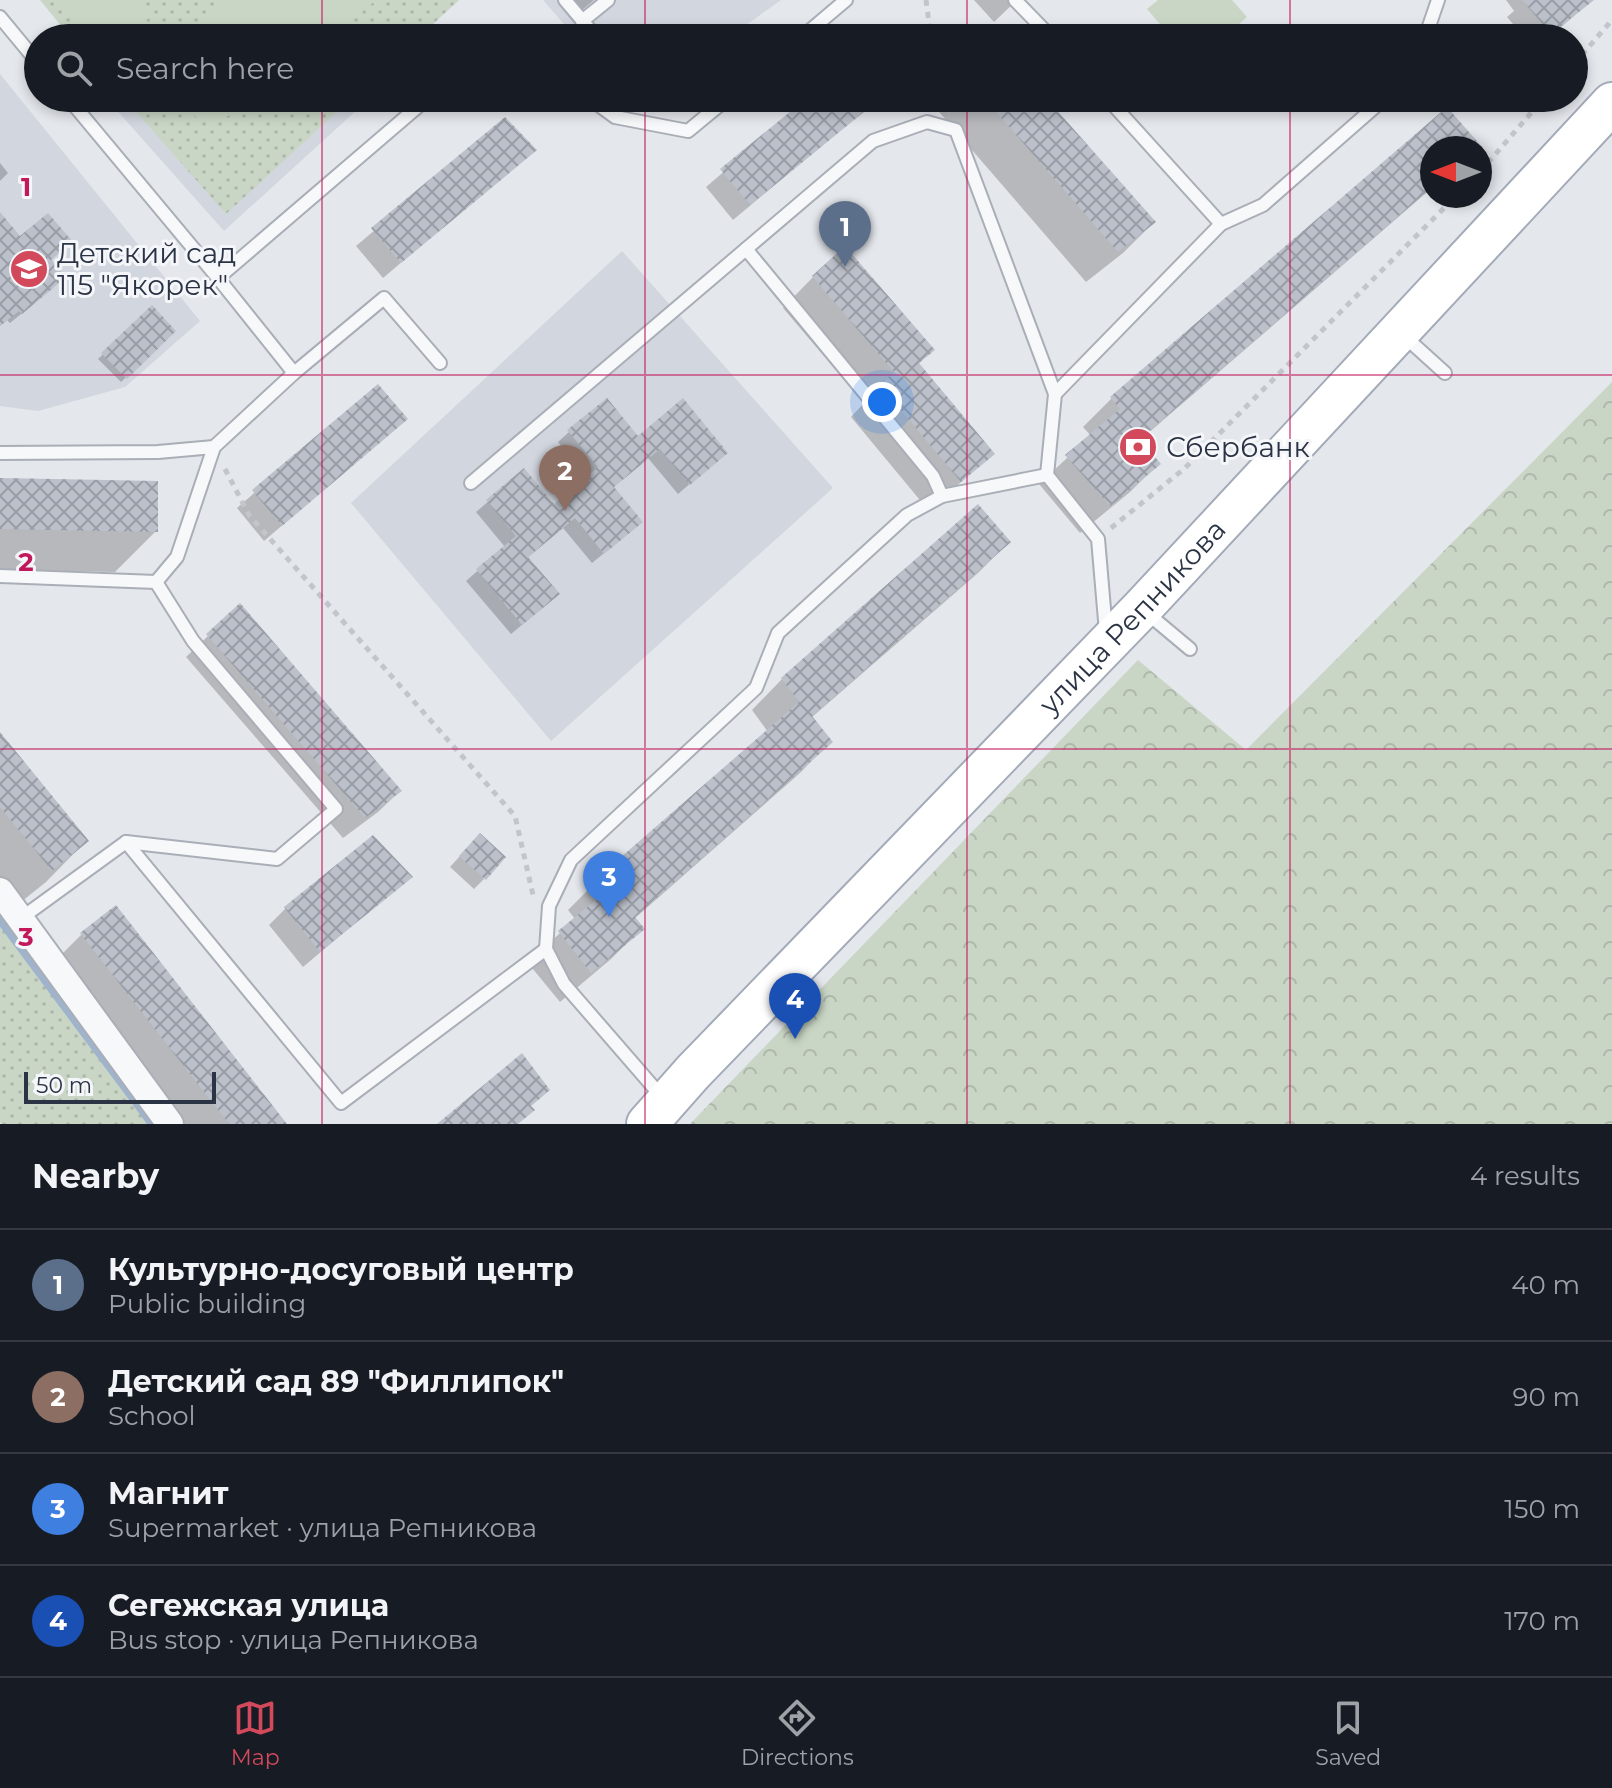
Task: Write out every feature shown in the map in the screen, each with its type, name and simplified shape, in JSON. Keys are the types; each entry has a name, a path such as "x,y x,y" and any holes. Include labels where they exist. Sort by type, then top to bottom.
{"main road":[{"name":"улица Репникова","path":"656,1113 1142,608 1612,103"}],"street":[{"path":"0,891 170,1124"}],"lane":[{"path":"565,0 585,24"},
{"path":"582,21 608,0"},
{"path":"818,24 846,0"},
{"path":"1015,0 1038,24"},
{"path":"1430,24 1438,0"},
{"path":"0,17 24,46"},
{"path":"80,112 294,373"},
{"path":"218,278 412,112"},
{"path":"608,112 615,117 688,131 711,112"},
{"path":"1120,112 1221,224"},
{"path":"1055,394 1221,224 1263,205 1369,112"},
{"path":"471,483 873,141 927,122 956,130 1055,394 1047,475 1098,539 1107,643"},
{"path":"746,249 933,476 942,496"},
{"path":"156,582 177,557 214,447 294,373 384,298 440,363"},
{"path":"1398,330 1445,373"},
{"path":"0,453 158,452 214,447"},
{"path":"656,1113 564,984 546,949 549,906 571,860 756,688 778,633 907,515 942,496 1047,475"},
{"path":"0,576 156,582"},
{"path":"20,919 126,842 277,859 336,809 193,641 156,582"},
{"path":"1142,608 1190,649"},
{"path":"126,842 341,1103 546,949"}],"path":[{"path":"926,0 929,24"},
{"path":"1588,48 1612,20"},
{"path":"1492,158 1532,112"},
{"path":"1098,539 1185,468 1444,208"},
{"path":"214,447 249,515 515,816 546,949"}],"shaded area":[{"path":"543,0 781,0 748,24 564,24"},
{"path":"0,74 24,104 24,112 31,112 200,321 125,387 38,411 0,406"},
{"path":"118,112 355,112 224,231"},
{"path":"622,251 833,488 551,741 351,503"}],"green space":[{"path":"40,0 459,0 433,24 60,24"},
{"path":"56,0 137,0 150,17 142,24 77,24"},
{"path":"226,0 376,0 348,24 196,24"},
{"path":"1158,0 1232,0 1247,17 1239,24 1160,24 1147,9"},
{"path":"136,112 337,112 226,214"},
{"path":"192,112 246,112 200,122"},
{"path":"1612,382 1612,1124 690,1124 1138,660 1246,750"},
{"path":"0,920 152,1124 0,1122"}],"building":[{"path":"1522,0 1594,0 1564,24 1542,24"},
{"path":"790,112 864,112 750,205 720,169"},
{"path":"996,112 1058,112 1156,222 1118,252"},
{"path":"1441,112 1451,112 1472,136 1420,136 1420,197 1140,439 1161,464 1110,506 1065,455 1120,409 1110,397"},
{"path":"505,117 537,150 401,263 371,228"},
{"name":"Детский сад 115 \"Якорек\"","path":"0,212 20,236 48,213 73,242 51,260 66,277 22,314 19,311 0,326"},
{"path":"845,246 935,350 919,363 995,454 961,482 880,385 894,372 812,276"},
{"path":"152,305 176,331 127,379 101,353"},
{"path":"378,384 408,419 282,526 252,490"},
{"path":"607,398 638,436 683,398 728,453 690,485 660,449 614,487 643,522 604,554 575,518 528,557 560,594 522,625 476,569 516,536 486,500 524,468 554,504 598,467 567,430"},
{"path":"0,478 158,481 158,532 0,529"},
{"path":"978,504 1011,542 812,716 833,742 635,917 645,929 591,973 558,931 607,891 597,878 799,702 781,678"},
{"path":"240,603 402,791 365,818 206,634"},
{"path":"0,732 89,841 52,871 0,807"},
{"path":"480,833 506,857 486,880 459,856"},
{"path":"373,835 413,877 320,952 284,907"},
{"path":"116,905 287,1124 229,1124 80,933"},
{"path":"522,1053 550,1090 531,1106 535,1110 518,1124 437,1124"}],"waterway":[{"path":"0,920 152,1124"}],"place":[{"name":"Культурно-досуговый центр","path":"845,267"},
{"name":"Детский сад 115 \"Якорек\"","path":"29,269"},
{"name":"Сбербанк","path":"1138,447"},
{"name":"Детский сад 89 \"Филлипок\"","path":"565,511"},
{"name":"Магнит","path":"609,917"},
{"name":"Сегежская улица","path":"795,1039"}]}
